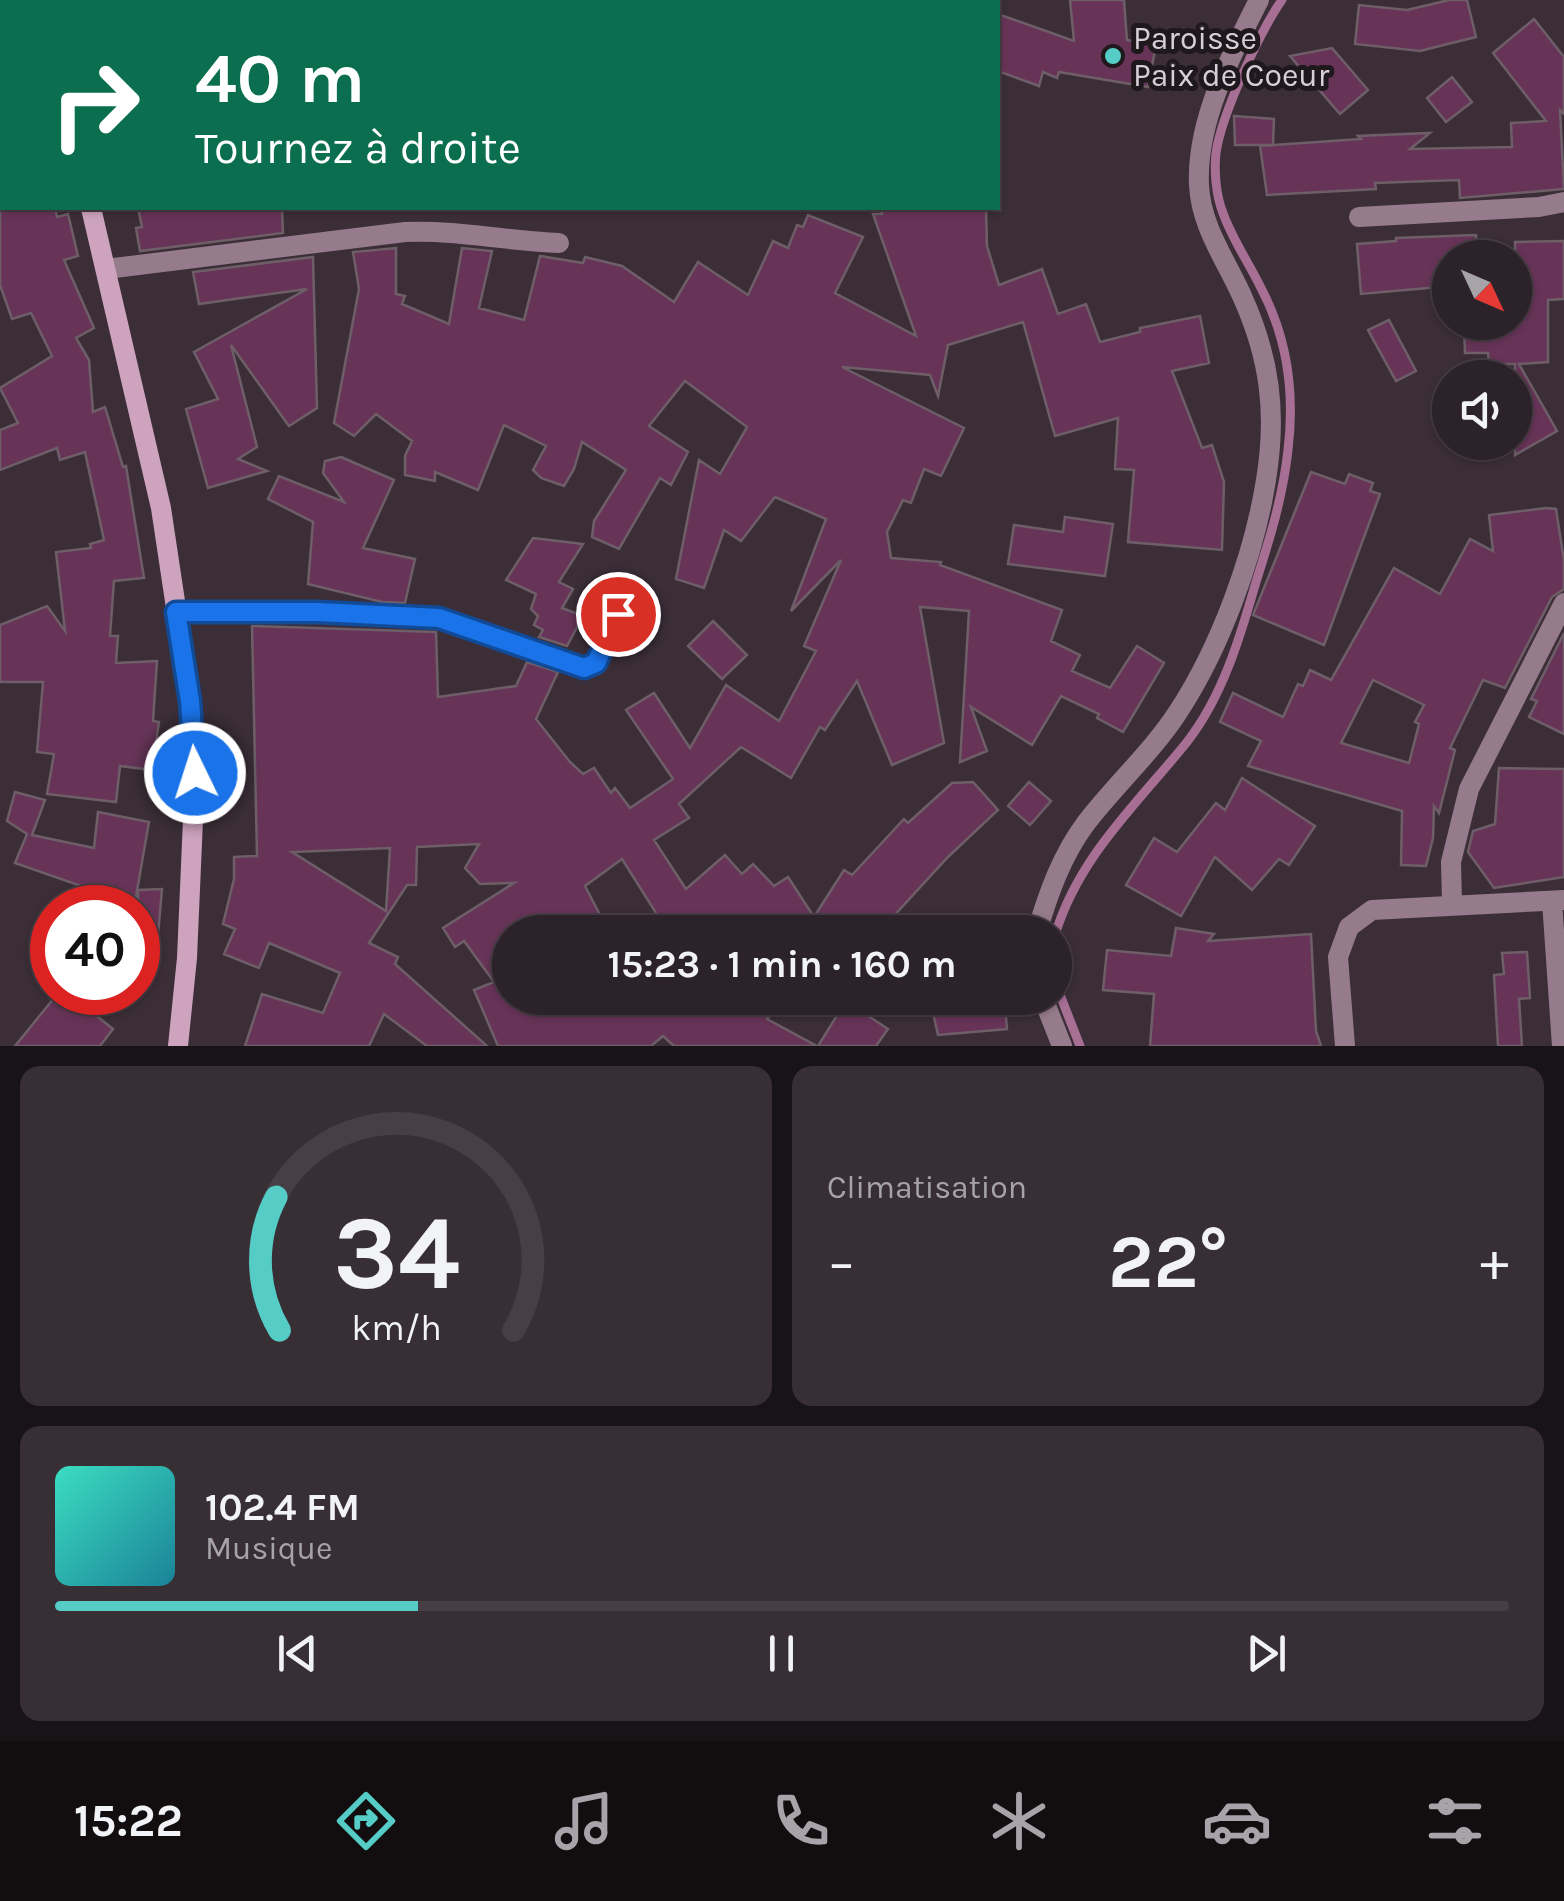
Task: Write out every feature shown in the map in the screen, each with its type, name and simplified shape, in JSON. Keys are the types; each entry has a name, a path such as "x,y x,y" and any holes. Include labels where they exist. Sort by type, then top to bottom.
{"street":[{"path":"1042,915 1062,863 1084,826 1176,716 1197,680 1240,583 1266,481 1271,412 1265,353 1204,220 1199,186 1200,148 1226,72 1258,0"},
{"path":"1360,217 1564,202"},
{"path":"91,210 161,508 190,701 195,773 187,958 178,1046"},
{"path":"106,269 406,232 445,230 559,243"},
{"path":"1452,904 1451,862 1469,789 1564,603"},
{"path":"176,612 318,612 439,618 584,668 596,663 618,614"},
{"path":"1345,1046 1338,957 1349,927 1372,910 1558,901 1562,1046"},
{"path":"1050,1015 1062,1046"}],"building":[{"path":"1070,0 1124,0 1127,40 1156,45 1148,87 1059,72 1057,78 1043,72 1039,86 1000,72 1000,15 1074,41"},
{"path":"1467,0 1476,37 1420,51 1355,44 1359,5 1407,10"},
{"path":"1534,19 1564,57 1564,114 1560,110 1564,189 1460,198 1459,180 1375,183 1376,189 1267,195 1260,146 1430,133 1410,149 1512,147 1511,123 1546,121 1493,53"},
{"path":"1332,48 1368,90 1340,114 1290,56"},
{"path":"1452,77 1472,102 1446,122 1427,98"},
{"path":"1234,116 1274,119 1273,145 1235,145"},
{"path":"0,210 55,210 57,217 68,214 78,256 64,260 94,328 76,338 89,360 93,412 105,407 123,467 126,466 144,578 114,581 110,636 118,636 116,663 157,661 153,721 159,722 152,770 120,766 116,802 47,794 54,754 37,752 43,682 0,682 0,625 47,606 65,631 56,552 91,548 90,544 104,540 85,452 60,460 57,448 0,470 0,430 18,423 0,388 52,356 31,313 12,319 0,285"},
{"path":"138,210 282,210 283,233 140,251 136,228 142,227"},
{"path":"881,210 986,210 987,246 999,285 1042,269 1058,314 1086,304 1100,342 1140,332 1140,328 1200,316 1209,363 1172,371 1202,448 1212,445 1224,482 1222,550 1128,542 1134,470 1115,469 1118,418 1055,436 1023,322 948,345 938,396 930,375 842,367 964,428 941,476 924,469 911,503 903,500 887,532 891,558 941,562 940,565 1062,610 1051,641 1080,655 1072,671 1110,688 1137,646 1164,663 1123,732 1097,718 1099,714 1061,696 1032,745 971,707 987,751 960,762 969,611 920,607 944,743 892,765 857,681 825,730 820,727 791,778 741,747 679,804 689,818 654,840 686,889 725,855 742,874 753,864 774,886 788,877 813,915 657,915 622,859 585,886 600,915 492,915 492,979 464,941 455,947 443,928 514,883 480,884 465,868 479,844 417,847 416,885 407,885 369,943 398,957 395,964 487,1046 427,1046 384,1014 369,1046 245,1046 262,994 323,1013 340,973 269,943 259,968 224,954 235,929 223,924 234,879 234,857 257,856 252,626 436,632 438,697 516,686 527,662 558,672 536,719 570,762 583,774 594,768 611,793 615,788 630,808 673,779 626,710 654,693 690,748 726,685 779,721 816,651 804,646 841,560 791,611 826,519 775,497 741,541 724,530 704,588 676,579 699,460 720,474 747,427 685,381 649,426 688,452 671,485 660,478 619,549 592,537 594,521 626,470 582,442 564,486 541,478 533,470 546,446 504,425 478,490 435,472 435,481 405,475 405,456 412,441 376,414 354,436 334,423 359,289 353,252 396,248 396,294 405,296 402,304 449,324 462,248 492,251 479,308 524,320 540,256 583,263 585,257 622,266 674,302 698,262 748,295 773,241 788,248 797,225 803,227 808,215 863,237 835,293 916,336 873,214 882,214","holes":["390,848 386,911 292,852"]},
{"path":"1476,235 1476,240 1432,240 1432,288 1361,294 1357,244 1396,238"},
{"path":"1564,241 1564,299 1548,300 1548,362 1489,360 1488,353 1465,353 1465,340 1532,340 1532,242"},
{"path":"313,257 317,408 289,426 231,345 257,447 238,459 267,471 208,488 186,409 218,399 194,352 307,289 199,304 193,272"},
{"path":"1389,320 1416,371 1396,381 1368,330"},
{"path":"1532,387 1557,431 1532,445"},
{"path":"341,457 394,480 363,548 415,559 405,603 382,602 308,584 313,522 268,499 279,476 344,502 323,473 325,461"},
{"path":"1311,472 1345,484 1349,474 1373,483 1370,491 1380,494 1324,645 1253,615"},
{"path":"1556,509 1564,589 1552,597 1505,688 1483,680 1450,748 1455,750 1439,813 1434,806 1433,838 1426,866 1401,865 1402,811 1248,766 1261,741 1220,722 1233,693 1283,717 1298,684 1303,686 1310,670 1331,680 1394,568 1440,594 1470,539 1493,551 1489,515","holes":["1373,680 1424,705 1415,722 1419,724 1409,763 1341,743"]},
{"path":"1065,517 1113,524 1105,576 1008,564 1014,525 1063,532"},
{"path":"533,538 583,544 559,582 573,589 562,608 583,616 567,646 539,637 543,630 534,625 538,616 531,609 536,594 506,580"},
{"path":"713,621 747,655 722,679 688,646"},
{"path":"1564,633 1564,734 1529,717 1537,701 1531,699"},
{"path":"1499,768 1564,769 1564,877 1494,888 1468,852 1473,831 1495,824"},
{"path":"1242,778 1315,826 1289,865 1279,859 1252,890 1215,857 1181,916 1126,885 1154,838 1177,852 1216,803 1225,810"},
{"path":"973,782 998,810 895,915 815,915 844,870 852,875 904,819 908,823 952,783"},
{"path":"1029,782 1051,801 1030,825 1008,806"},
{"path":"15,792 45,800 32,835 94,848 98,812 149,822 138,885 78,885 15,863 27,834 7,821"},
{"path":"1176,928 1214,934 1208,941 1311,934 1316,1031 1321,1046 1150,1046 1154,994 1103,990 1107,950 1171,956"},
{"path":"1527,952 1530,998 1519,999 1522,1046 1498,1046 1494,975 1504,974 1502,953"},
{"path":"492,983 492,1015 771,1015 767,1019 817,1046 674,1046 663,1036 651,1046 498,1046 474,990"},
{"path":"40,1015 100,1015 113,1029 100,1046 15,1046"},
{"path":"837,1015 867,1015 888,1029 876,1046 818,1046"},
{"path":"933,1015 1006,1015 1007,1029 938,1035"}],"waterway":[{"path":"1063,915 1094,856 1187,742 1211,705 1237,645 1279,500 1290,428 1287,366 1270,307 1223,213 1215,168 1219,137 1233,97 1282,0"},
{"path":"1068,1015 1080,1046"}],"place":[{"name":"Paroisse Paix de Coeur","path":"1113,56"}],"route":[{"path":"195,773 190,701 176,612 318,612 439,618 584,668 596,663 618,614"}]}
